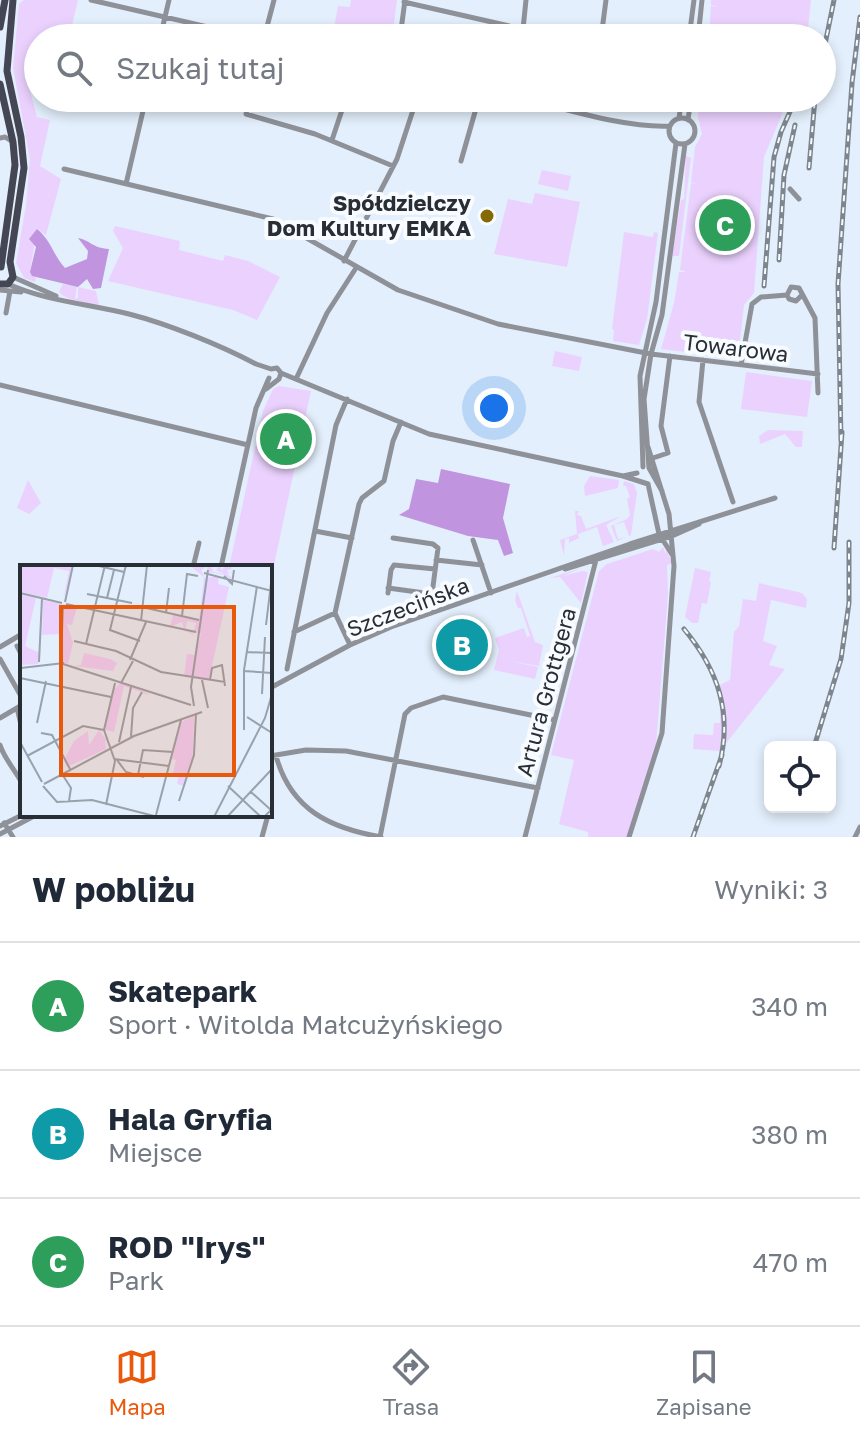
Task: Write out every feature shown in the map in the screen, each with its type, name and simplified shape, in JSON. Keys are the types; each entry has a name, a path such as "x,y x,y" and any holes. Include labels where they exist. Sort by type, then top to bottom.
{"main road":[{"path":"0,27 5,0"},
{"path":"6,277 24,168 7,71 13,0"},
{"path":"0,84 11,129 15,178 6,277"}],"street":[{"path":"91,0 195,24"},
{"path":"163,24 169,0"},
{"path":"268,24 274,0"},
{"path":"524,24 526,0"},
{"path":"603,24 606,0"},
{"path":"691,24 694,0"},
{"path":"699,24 702,0"},
{"path":"402,24 404,1 502,24"},
{"path":"126,184 143,112"},
{"path":"246,112 332,140 393,166"},
{"path":"332,140 341,112"},
{"path":"344,261 393,166 413,112"},
{"path":"461,161 475,112"},
{"path":"585,112 669,130"},
{"path":"669,130 680,112"},
{"path":"688,120 689,112"},
{"path":"676,143 685,144 695,134 693,124 679,118"},
{"path":"11,129 2,137 13,142"},
{"path":"664,493 654,480 654,474 646,468 639,389 656,302 676,143 669,130"},
{"path":"646,468 648,447 644,411 647,353 662,315 685,144"},
{"name":"Towarowa","path":"64,169 269,217 407,294 498,324 647,353 818,374"},
{"path":"790,189 799,199"},
{"path":"296,379 326,316 356,268"},
{"path":"0,290 6,277"},
{"path":"6,277 26,292 157,323 256,364 274,376 303,382"},
{"path":"6,277 64,300"},
{"path":"6,277 6,313"},
{"path":"794,286 801,289 802,295 796,301 787,295 794,286"},
{"path":"741,365 752,304 761,297 787,295"},
{"name":"Towarowa","path":"802,295 814,315 818,393"},
{"path":"653,458 668,453 661,424 670,356"},
{"path":"703,360 699,404 733,502"},
{"path":"274,376 296,379 441,437 648,484"},
{"path":"221,565 256,408 274,376"},
{"path":"0,385 248,445"},
{"path":"287,669 337,421 347,399"},
{"path":"350,645 336,612 359,504 384,479 392,443 401,422"},
{"path":"629,837 662,733 674,557 669,514 648,447"},
{"path":"623,476 646,468"},
{"path":"637,473 638,481"},
{"path":"648,484 654,480"},
{"path":"648,484 660,537 674,557"},
{"name":"Szczecińska","path":"272,687 391,627 775,498"},
{"path":"669,514 685,525"},
{"name":"Szczecińska","path":"672,533 685,525 699,523"},
{"path":"315,531 352,538"},
{"path":"393,538 436,544 438,548 432,594 388,590 394,565 435,569"},
{"path":"473,540 491,593"},
{"path":"194,565 199,543"},
{"name":"Artura Grottgera","path":"525,837 597,558"},
{"path":"436,560 482,565"},
{"path":"294,632 336,612"},
{"path":"0,647 20,635"},
{"path":"17,646 20,652"},
{"path":"0,659 19,684"},
{"path":"538,788 396,760 340,750 306,750 273,756 287,784 315,815 341,828 381,837 396,760 407,710 441,697 555,720"},
{"path":"0,718 20,707"},
{"path":"0,745 3,756 20,779"},
{"path":"0,834 32,817"},
{"path":"262,837 267,817"},
{"path":"2,824 13,837"},
{"path":"855,837 860,827"}],"shaded area":[{"path":"24,0 78,0 72,24 24,24 24,112 36,112 37,117 50,120 40,166 61,179 46,235 37,229 30,272 36,278 35,282 24,278 16,263 30,159 13,68 19,4"},
{"path":"351,0 397,0 394,24 335,24 338,6 350,7"},
{"path":"711,0 811,0 808,24 710,24 711,6 718,7 711,5"},
{"path":"698,112 783,112 764,157 754,293 744,305 738,358 661,349 679,272 686,272 680,270 691,183 697,184 691,182 695,147 702,134"},
{"path":"686,156 691,158 679,256 672,256 681,200 684,199"},
{"path":"542,170 571,176 568,191 538,184"},
{"path":"535,193 580,202 567,267 494,254 508,199 532,204"},
{"path":"115,226 180,241 179,250 223,261 225,255 248,261 280,277 257,320 233,310 108,281 123,248 113,231"},
{"path":"37,229 65,268 87,259 88,251 78,238 109,249 101,288 93,289 87,279 78,287 32,276 30,272 36,247 29,239"},
{"path":"624,232 653,237 654,232 658,233 647,319 639,345 613,341"},
{"path":"63,284 77,286 75,299 78,298 78,287 96,291 99,305 67,298 59,292"},
{"path":"555,351 582,357 579,371 552,366"},
{"path":"746,372 812,381 807,417 741,409"},
{"path":"279,386 311,391 272,575 272,565 229,565 263,411 273,389"},
{"path":"768,430 803,431 802,447 796,447 785,434 760,444 759,436"},
{"path":"441,469 510,484 503,518 513,553 504,556 498,540 468,536 399,515 409,509 416,479 438,483"},
{"path":"590,476 619,480 618,488 585,496 584,486"},
{"path":"28,480 41,503 29,514 17,508"},
{"path":"624,481 634,484 637,493 631,535 624,522 614,525 618,539 626,537 617,541 611,526 630,515 627,499 630,497 626,486 623,486"},
{"path":"575,511 579,511 577,515 581,516 586,529 621,516 606,525 614,542 603,546 597,527 578,534 579,538 569,543 569,538 565,539 564,556 560,540 577,534"},
{"path":"665,546 672,563 667,565 668,595 656,745 627,837 588,837 588,832 559,824 574,760 551,755 599,571 607,564 653,549 659,552 663,547 666,554"},
{"path":"581,568 563,576 588,572 581,603 560,577 550,578"},
{"path":"695,568 711,572 711,582 707,604 702,603 698,623 692,623 685,617"},
{"path":"759,583 802,593 807,599 806,608 771,600 763,641 777,646 769,665 785,669 720,751 693,749 694,734 713,735 714,723 720,723 720,685 730,680 734,632 739,626 743,599 756,601"},
{"path":"517,591 535,642 543,645 539,666 509,661 538,667 535,679 494,670 499,650 495,638 524,628 527,637 530,636 521,608 515,600"}],"railway":[{"path":"829,24 834,0"},
{"path":"841,441 838,284 852,83 860,17"},
{"path":"764,286 774,157 790,112"},
{"path":"809,168 814,112"},
{"path":"779,260 784,175 795,125"},
{"path":"834,548 842,432"},
{"path":"816,741 841,659 849,603 849,542"},
{"path":"684,629 706,660 720,693 724,728 719,766"},
{"path":"693,837 722,755"}],"place":[{"name":"Spółdzielczy Dom Kultury EMKA","path":"487,216"},
{"name":"ROD \"Irys\"","path":"725,225"},
{"name":"Skatepark","path":"286,439"},
{"name":"Hala Gryfia","path":"462,645"}]}
